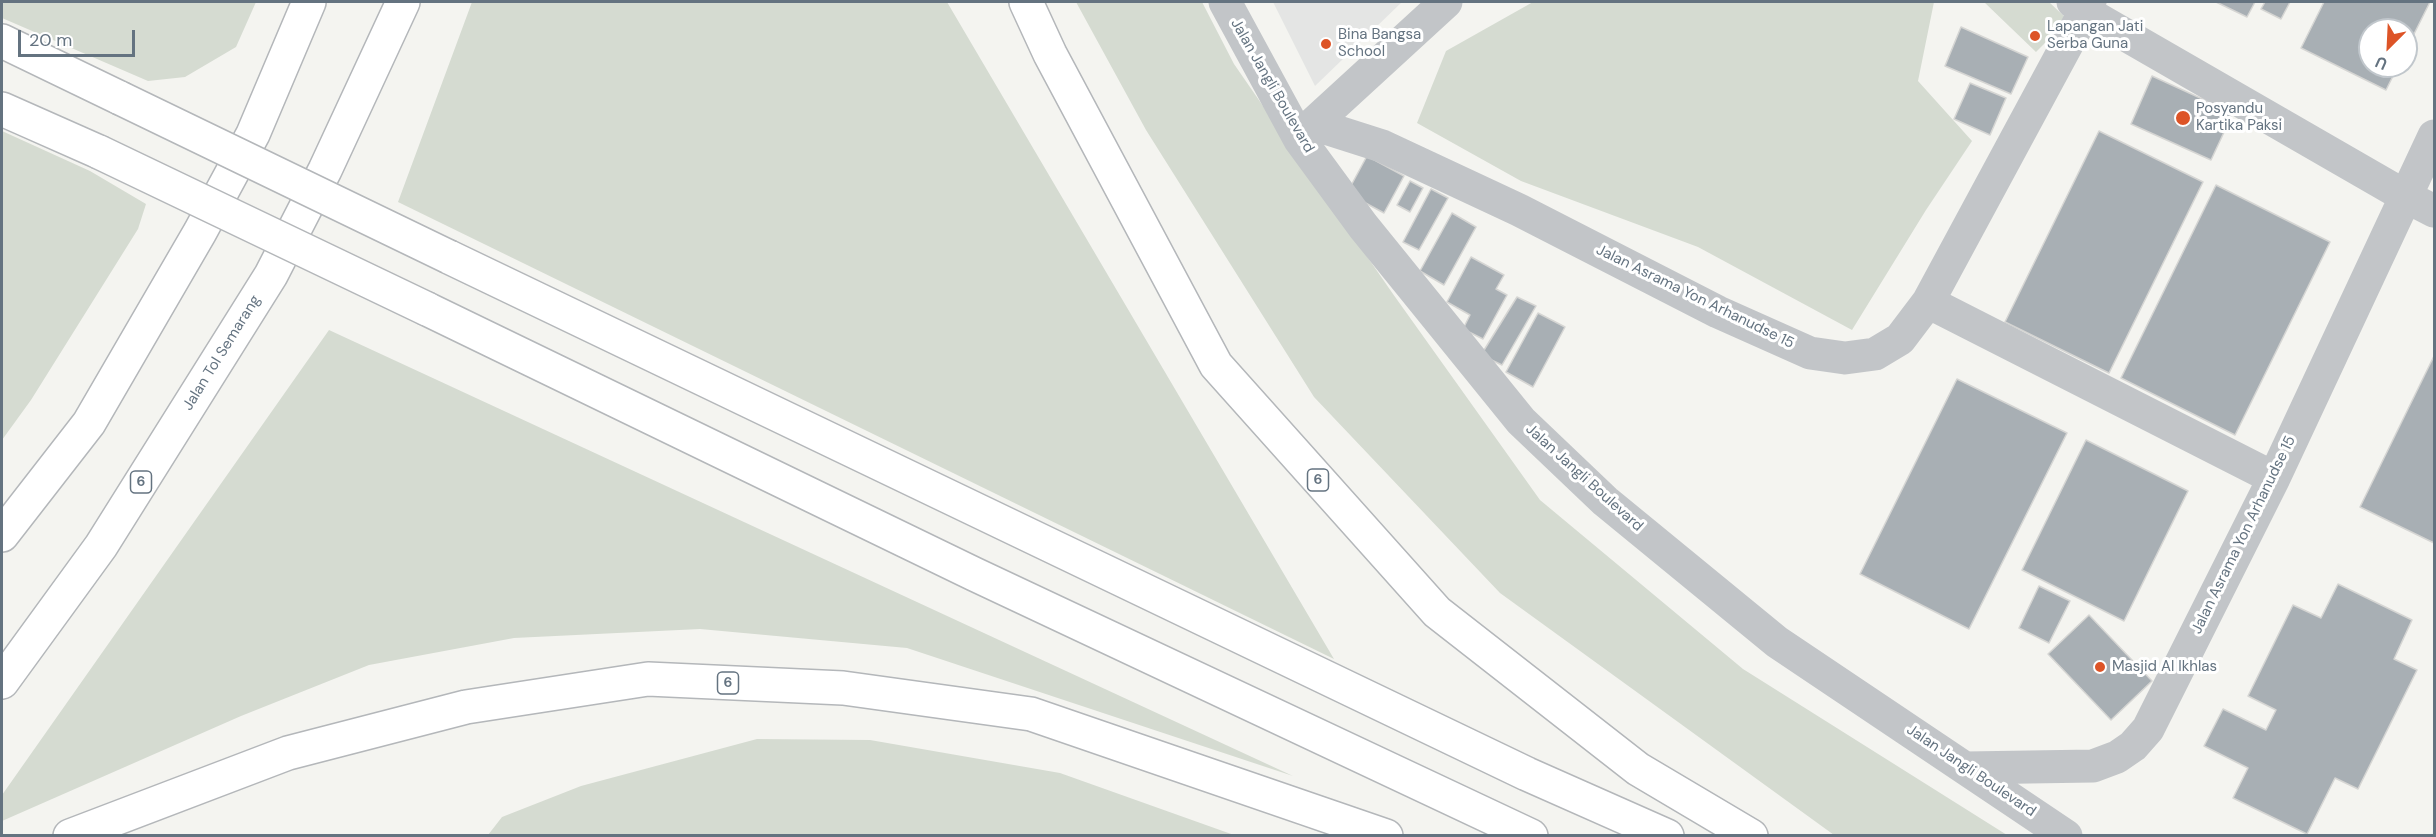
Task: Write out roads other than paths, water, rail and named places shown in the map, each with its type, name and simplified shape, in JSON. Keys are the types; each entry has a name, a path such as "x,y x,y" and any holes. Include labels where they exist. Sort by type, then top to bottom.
{"highway":[{"path":"2,535 89,423 188,252 253,134 309,2"},
{"name":"Jalan Tol Semarang","path":"2,682 101,546 271,275 325,170 403,2"},
{"name":"6","path":"1026,2 1050,54 1216,365 1437,612 1638,770 1751,836"},
{"path":"2,41 1506,764 1667,836"},
{"path":"2,109 99,152 974,574 1531,836"},
{"name":"6","path":"70,836 288,753 466,708 648,679 843,688 1032,714 1386,836"}],"street":[{"name":"Jalan Jangli Boulevard","path":"1225,2 1363,226 1521,421 1605,501 1777,642 2066,836"},
{"path":"1307,132 1446,2"},
{"name":"Jalan Asrama Yon Arhanudse 15","path":"1307,132 1382,146 1520,210 1718,312 1810,353 1845,358 1875,354 1900,339 1928,302 2082,5 2434,211"},
{"name":"Jalan Asrama Yon Arhanudse 15","path":"1966,768 2093,766 2117,757 2133,746 2148,729 2274,478 2434,136"},
{"path":"1928,302 2274,478"}],"place":[{"name":"Lapangan Jati Serba Guna","path":"2035,36"},
{"name":"Bina Bangsa School","path":"1326,44"},
{"name":"Posyandu Kartika Paksi","path":"2183,118"},
{"name":"Masjid Al Ikhlas","path":"2100,667"}]}
